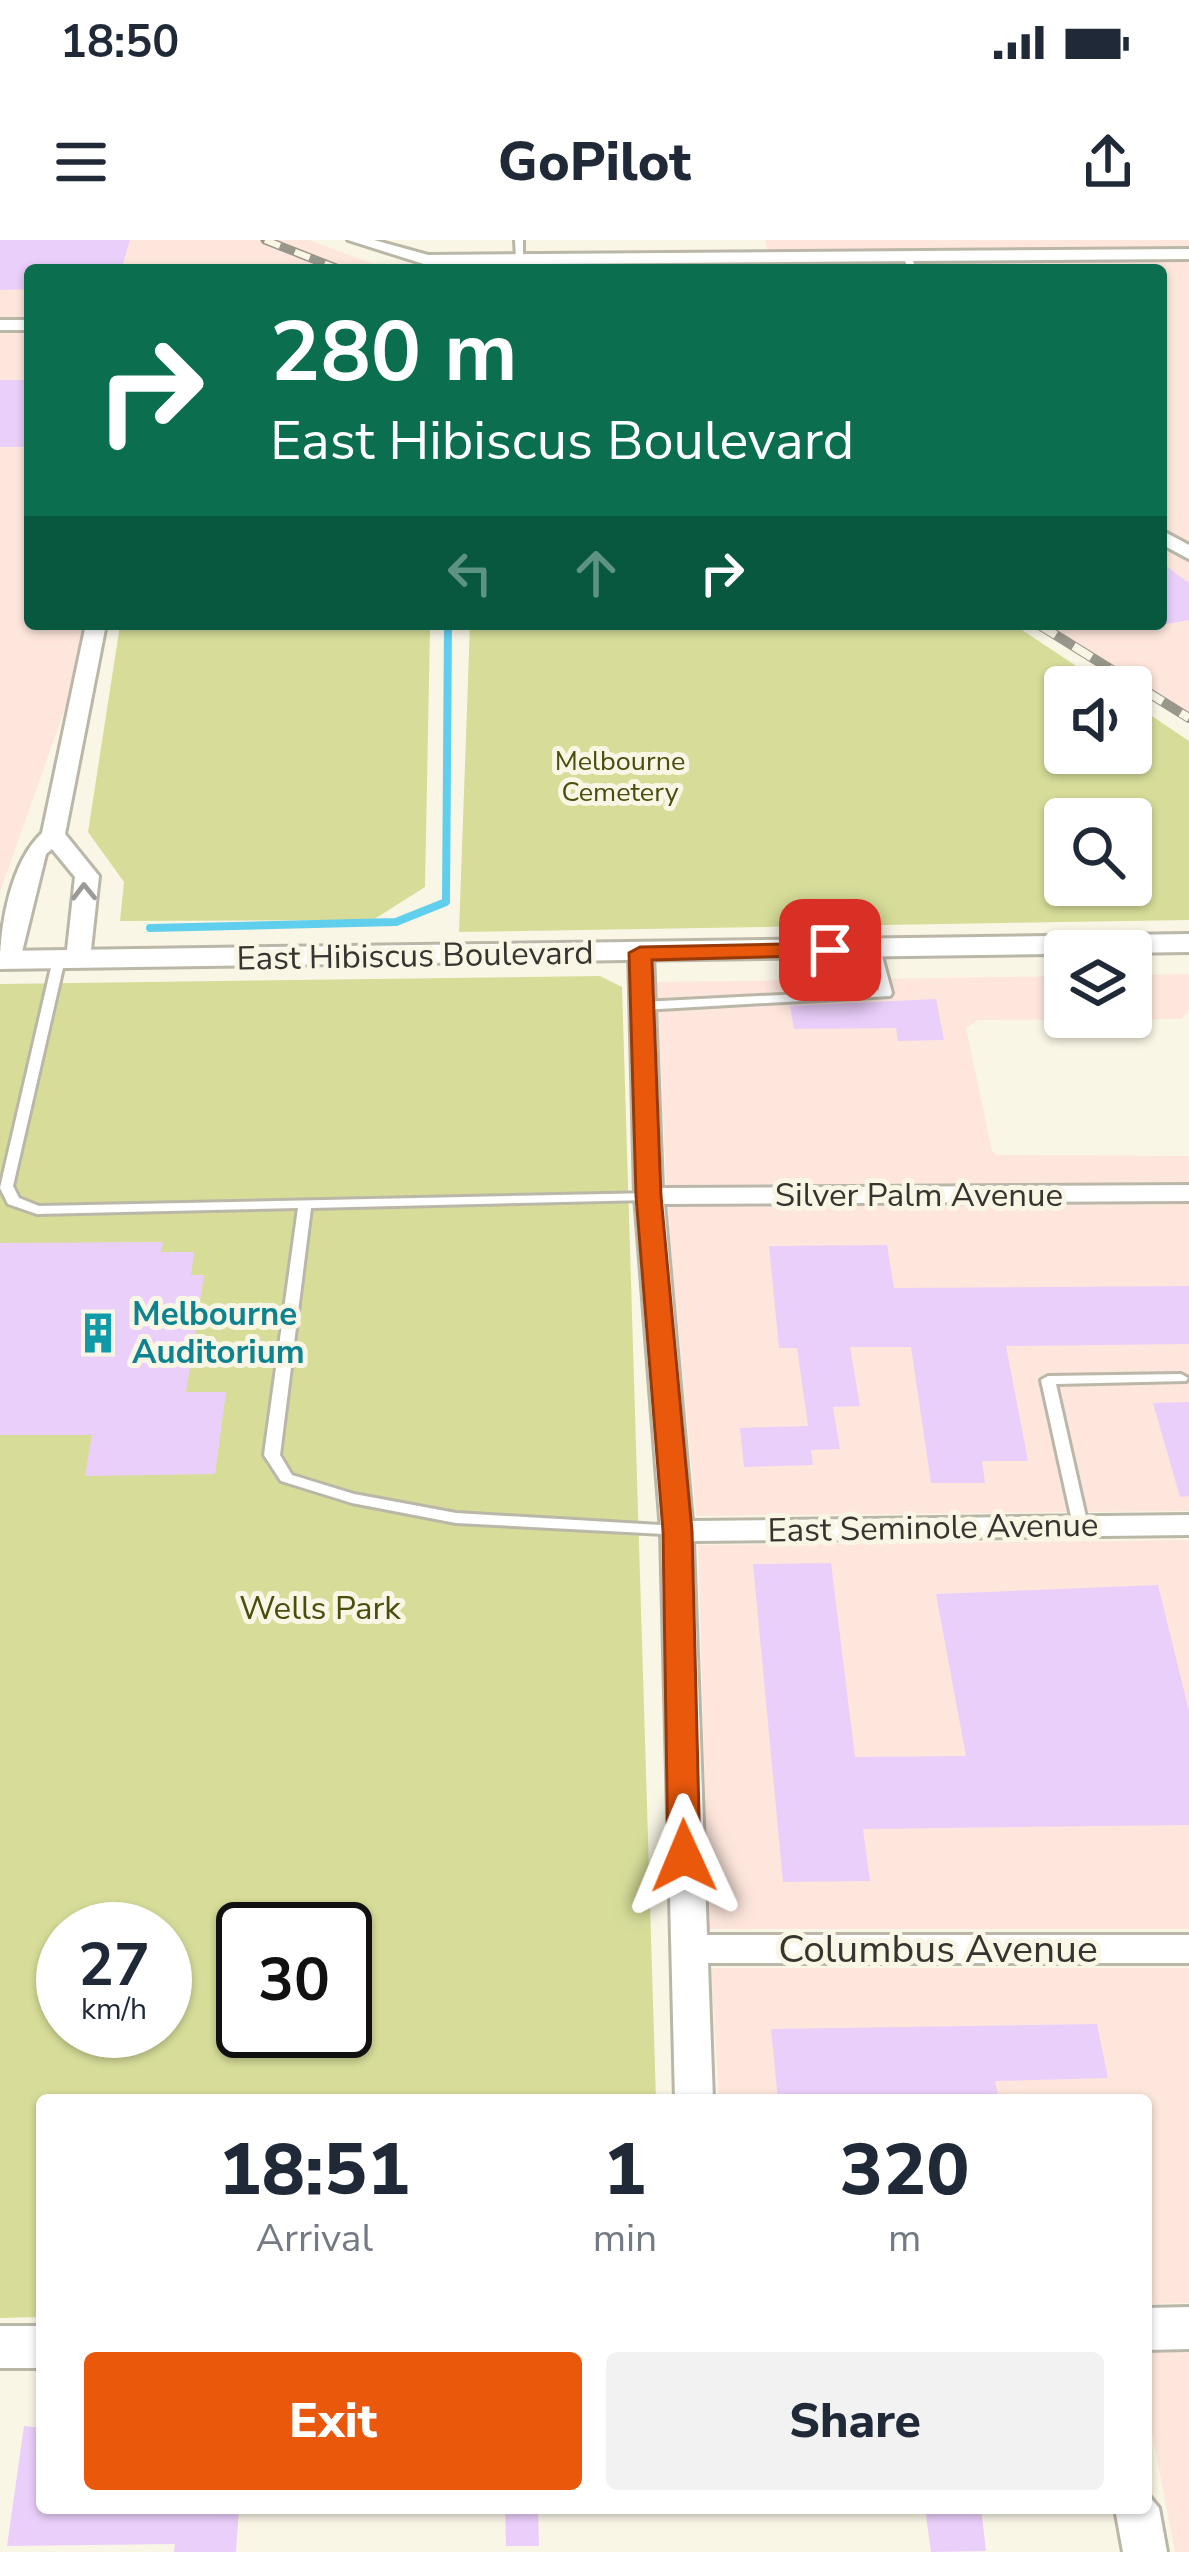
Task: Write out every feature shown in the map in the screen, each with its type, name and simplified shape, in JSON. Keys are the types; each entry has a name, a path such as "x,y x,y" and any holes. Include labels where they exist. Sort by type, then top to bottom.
{"street":[{"path":"356,240 427,260 519,249 910,264 1189,254"},
{"path":"380,249 416,240"},
{"path":"756,264 769,258"},
{"path":"4,960 34,852 53,835 95,630"},
{"path":"53,835 87,876 69,959"},
{"name":"East Hibiscus Boulevard","path":"4,960 1189,944"},
{"path":"640,953 649,1196 677,1531 694,2094"},
{"name":"Silver Palm Avenue","path":"649,1196 1189,1193"},
{"name":"East Seminole Avenue","path":"677,1531 1189,1525"},
{"name":"Columbus Avenue","path":"686,1948 1189,1949"},
{"path":"1152,2329 1189,2328"},
{"path":"0,2348 36,2347"},
{"path":"1138,2514 1144,2552"}],"lane":[{"path":"642,1006 886,993 874,949"},
{"path":"69,959 6,1186 13,1201 37,1210 649,1196"},
{"path":"305,1204 272,1455 286,1478 352,1498 456,1518 677,1531"},
{"path":"1080,1526 1048,1380 1181,1378"}],"shaded area":[{"path":"0,240 309,240 373,264 24,264 24,630 93,630 0,892"},
{"path":"765,240 1189,240 1189,718 1152,694 1152,666 1108,666 1052,630 1167,630 1167,264 756,264 769,258"},
{"path":"1189,974 1189,1011 1181,1019 1152,1019 1152,975"},
{"path":"1044,976 1044,1020 978,1020 966,1028 992,1151 997,1155 1189,1156 1189,1182 666,1185 657,982"},
{"path":"1189,1204 1189,1511 696,1516 667,1207"},
{"path":"1189,1540 1189,1929 709,1929 698,1545"},
{"path":"711,1968 1189,1968 1189,2303 1152,2304 1152,2094 719,2094"},
{"path":"1189,2352 1189,2552 1175,2552 1152,2433 1152,2353"}],"green space":[{"path":"119,630 430,630 425,887 373,920 120,921 124,882 88,832"},
{"name":"Melbourne Cemetery","path":"470,630 1022,630 1076,666 1044,666 1044,774 1152,774 1152,716 1189,741 1189,920 459,932"},
{"name":"Wells Park","path":"600,976 622,987 656,2094 36,2094 36,2317 0,2318 0,984"}],"building":[{"path":"0,240 130,240 123,264 24,264 24,289 0,290"},
{"path":"0,380 24,380 24,447 0,447"},
{"path":"1167,566 1189,583 1189,620 1167,624"},
{"path":"936,999 944,1040 898,1041 896,1028 794,1029 790,1006"},
{"name":"Melbourne Auditorium","path":"163,1242 161,1252 194,1252 191,1275 204,1275 186,1392 226,1392 215,1474 85,1476 92,1435 0,1435 0,1243"},
{"path":"887,1245 894,1288 1189,1286 1189,1344 1006,1346 1028,1461 982,1461 985,1483 931,1483 911,1347 850,1347 860,1406 833,1407 840,1449 811,1450 813,1465 744,1467 740,1428 808,1426 797,1348 779,1348 769,1246"},
{"path":"1189,1402 1189,1496 1180,1497 1153,1403"},
{"path":"831,1563 855,1757 966,1756 936,1594 1158,1585 1189,1711 1189,1825 863,1829 870,1881 783,1882 753,1564"},
{"path":"1097,2024 1108,2078 995,2081 998,2094 777,2094 771,2029"},
{"path":"24,2426 36,2427 36,2514 239,2514 236,2552 174,2552 175,2544 7,2546"},
{"path":"505,2514 538,2514 539,2546 506,2546"},
{"path":"926,2514 982,2514 986,2551 931,2552"}],"waterway":[{"path":"150,928 396,922 446,902 448,630"}],"railway":[{"path":"265,240 326,264"},
{"path":"1048,630 1189,718"}],"place":[{"name":"Melbourne Auditorium","path":"98,1333"}],"route":[{"path":"684,1856 677,1531 649,1196 640,953 830,950"}]}
